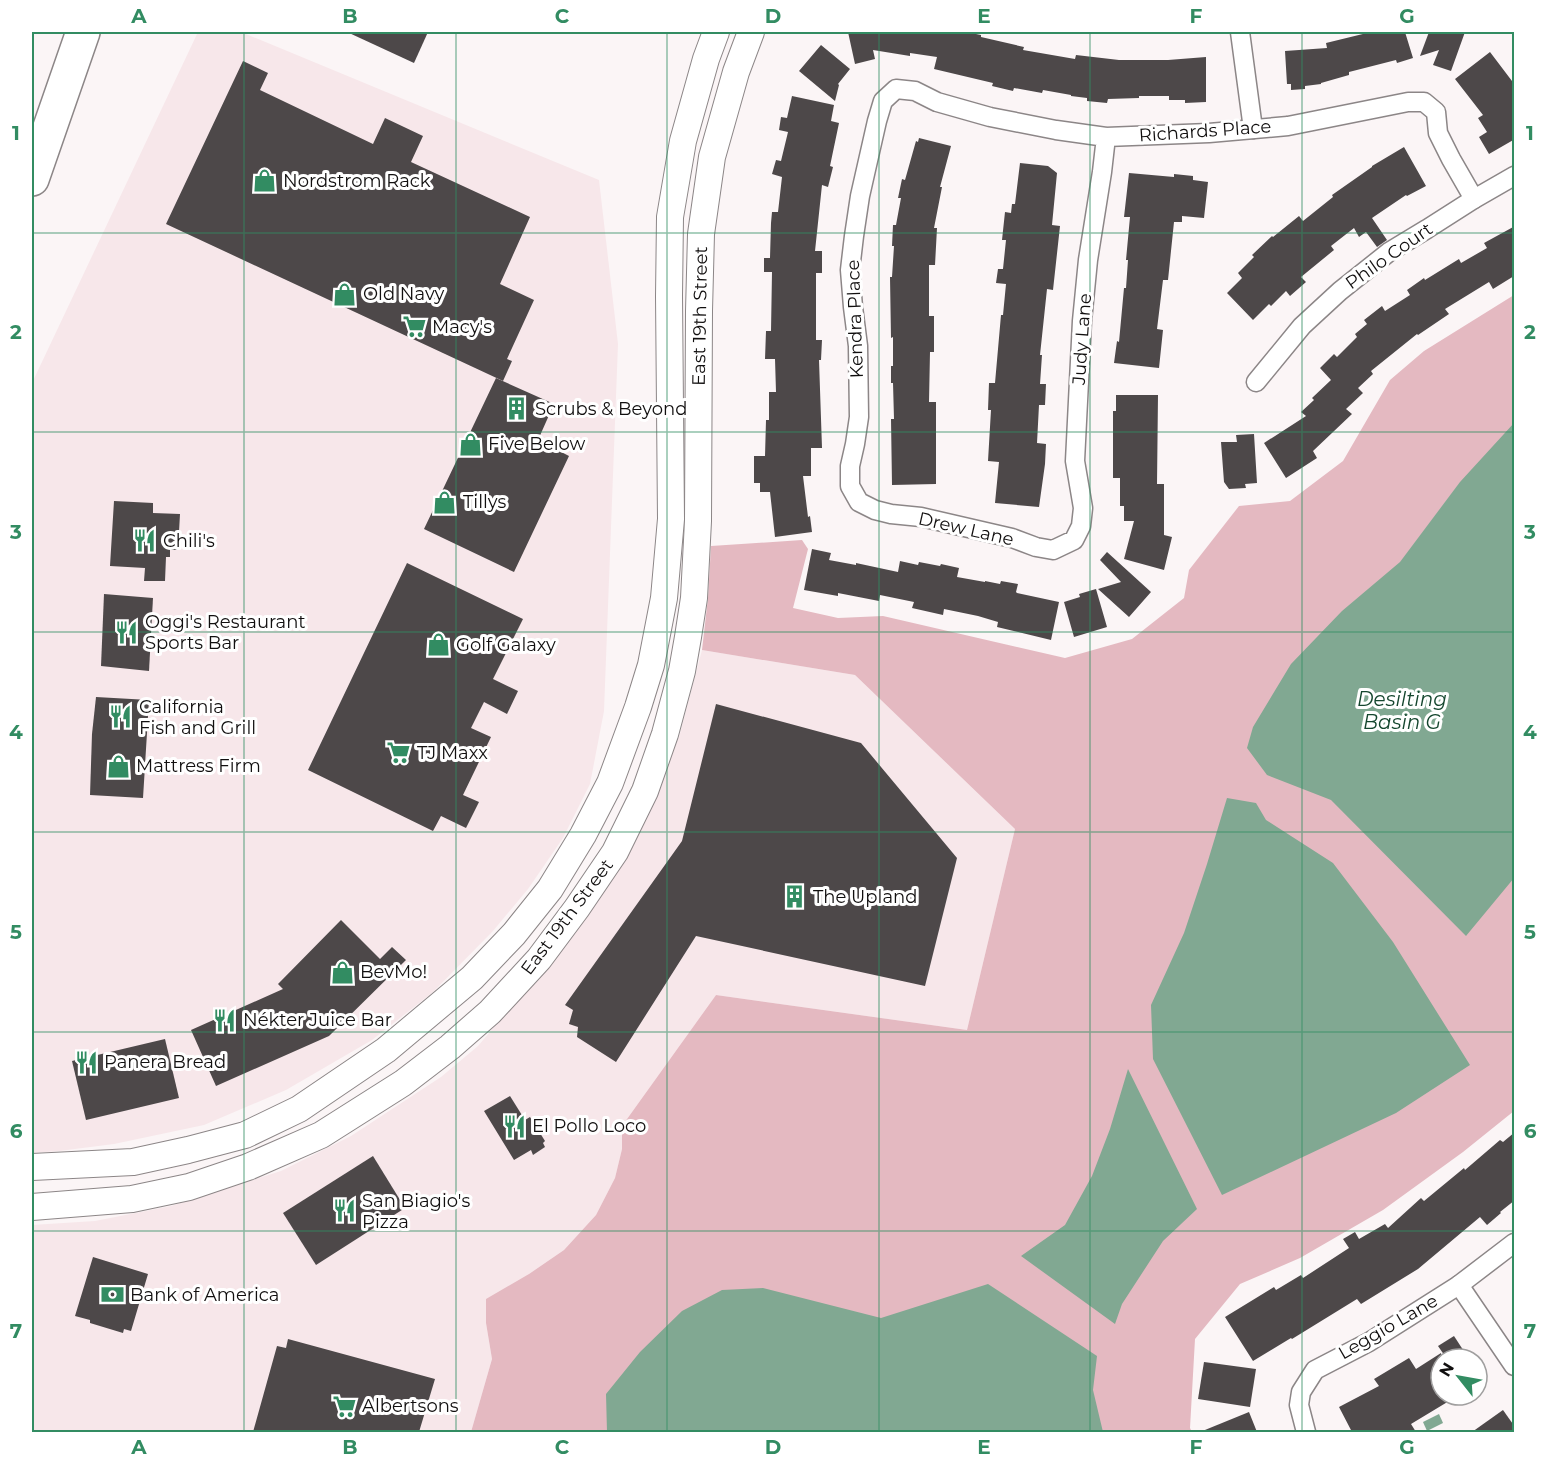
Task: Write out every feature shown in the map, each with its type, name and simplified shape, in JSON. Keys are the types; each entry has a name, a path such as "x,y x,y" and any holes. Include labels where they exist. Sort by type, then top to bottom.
{"highway":[{"path":"32,179 82,32"}],"main road":[{"name":"East 19th Street","path":"32,1167 134,1162 245,1135 299,1109 386,1050 472,978 514,934 550,889 583,835 610,783 638,707 651,665 664,598 671,519 670,217 683,141 716,32"},
{"name":"East 19th Street","path":"32,1207 132,1199 189,1187 248,1167 321,1136 403,1083 450,1047 490,1012 539,959 615,852 645,790 665,734 682,671 688,637 694,598 698,521 701,234 712,157 736,72 752,32"}],"street":[{"path":"1240,32 1253,129"},
{"name":"Richards Place","path":"883,101 896,89 915,91 937,102 990,117 1106,137 1173,135 1288,126 1408,102 1424,102 1436,112 1438,133 1474,199"},
{"name":"Kendra Place","path":"859,502 850,486 850,465 859,417 858,346 850,270 868,155 883,101"},
{"name":"Judy Lane","path":"1074,540 1081,526 1083,508 1075,461 1082,321 1088,260 1106,137"},
{"name":"Philo Court","path":"1256,382 1302,326 1340,291 1389,252 1515,176"},
{"name":"Drew Lane","path":"859,502 875,510 921,517 1012,538 1036,547 1053,550 1074,540"},
{"name":"Leggio Lane","path":"1306,1432 1299,1405 1301,1392 1315,1370 1369,1342 1459,1285 1515,1243"},
{"path":"1459,1285 1515,1366"}],"shaded area":[{"path":"198,32 241,32 599,180 618,344 604,711 590,784 563,838 528,889 493,931 432,993 372,1040 286,1090 204,1125 114,1144 32,1153 32,383"},
{"path":"1514,295 1514,1111 1463,1152 1383,1210 1300,1258 1240,1284 1195,1339 1190,1428 1192,1432 471,1432 492,1359 486,1323 486,1299 564,1250 596,1215 615,1178 622,1149 622,1126 716,995 967,1030 1015,829 855,675 702,650 711,546 802,540 808,549 793,608 838,618 883,616 1065,658 1132,639 1184,598 1189,570 1239,506 1290,501 1343,461 1390,380 1424,351"},
{"path":"702,650 855,675 1015,829 967,1030 716,995 622,1126 622,1149 615,1178 596,1215 564,1250 529,1274 486,1323 492,1359 471,1432 32,1432 32,1225 95,1221 171,1206 281,1171 351,1136 441,1077 478,1046 545,967 596,900 643,825 679,737"}],"water":[{"name":"Desilting Basin G","path":"1514,423 1514,878 1466,936 1331,800 1267,775 1247,748 1253,727 1291,664 1342,611 1400,562 1460,482"},
{"path":"1227,798 1256,803 1266,820 1333,863 1393,942 1470,1065 1396,1113 1222,1195 1153,1059 1151,1005 1184,933"},
{"path":"1128,1069 1197,1209 1163,1241 1122,1304 1115,1324 1021,1256 1065,1225 1092,1176 1110,1129"},
{"path":"988,1284 1097,1356 1093,1390 1103,1432 607,1432 606,1394 640,1352 682,1311 722,1290 763,1288 881,1318"},
{"path":"1439,1414 1443,1423 1427,1431 1423,1422"}],"building":[{"path":"347,32 428,32 414,63"},
{"path":"848,32 966,32 1024,47 1023,50 1075,59 1076,55 1119,60 1206,57 1206,102 1185,103 1185,100 1169,100 1169,96 1139,96 1139,98 1108,99 1107,103 1087,101 1087,98 1043,90 1042,93 1014,88 1013,91 992,86 993,83 934,69 937,57 910,53 910,56 873,50 875,59 855,64"},
{"path":"1371,32 1405,32 1413,58 1349,72 1349,75 1321,84 1305,86 1305,89 1291,90 1291,84 1287,84 1285,51 1327,48 1326,43"},
{"path":"1429,32 1465,32 1451,71 1433,65 1439,50 1420,56"},
{"path":"821,45 850,69 838,84 835,101 799,71"},
{"path":"1490,52 1515,85 1515,139 1489,154 1479,137 1487,132 1478,118 1483,115 1455,79"},
{"path":"243,61 268,73 260,90 373,144 385,118 423,136 411,162 530,217 500,284 534,300 507,359 512,361 503,381 166,224"},
{"path":"792,96 834,105 831,121 839,123 828,187 822,185 815,251 822,251 822,273 816,273 816,340 822,340 821,360 819,360 822,448 811,448 811,476 803,476 812,532 775,537 770,492 760,492 760,483 754,483 754,456 765,456 769,392 776,392 775,359 765,359 766,331 771,331 772,272 764,272 764,258 770,258 772,212 778,212 782,177 772,174 776,160 781,161 788,132 779,130 781,117 787,118"},
{"path":"919,138 951,146 940,187 942,187 934,228 937,228 935,265 929,265 929,316 934,316 934,352 930,352 929,402 936,402 936,484 892,485 891,419 894,419 893,383 891,383 893,337 891,338 890,277 892,277 894,246 892,246 893,225 896,225 902,179 905,180 916,141 918,142"},
{"path":"1404,147 1426,186 1406,195 1372,218 1387,240 1377,247 1366,232 1359,237 1354,228 1331,246 1334,250 1301,277 1306,282 1290,296 1286,291 1253,320 1227,293 1242,278 1238,273 1254,257 1252,255 1272,236 1299,216 1303,221 1333,197 1332,195 1372,166"},
{"path":"1020,163 1048,166 1057,173 1052,225 1060,226 1053,290 1047,289 1040,355 1042,355 1040,384 1046,384 1045,405 1039,405 1037,443 1046,444 1039,507 995,503 999,462 988,461 991,410 988,410 989,383 995,383 1006,284 996,283 998,269 1003,269 1006,240 1002,240 1005,212 1011,213 1012,204 1015,204"},
{"path":"1129,173 1174,177 1174,174 1193,176 1193,180 1208,182 1204,218 1182,216 1182,222 1174,222 1168,280 1163,280 1157,329 1163,330 1159,368 1114,363 1117,341 1119,342 1124,288 1126,288 1130,217 1124,217"},
{"path":"1515,226 1514,276 1493,289 1489,282 1445,309 1449,314 1417,334 1371,371 1373,374 1358,388 1363,393 1346,409 1352,414 1313,451 1317,458 1286,478 1264,443 1306,416 1301,412 1331,380 1320,368 1334,354 1337,357 1357,337 1355,334 1367,324 1364,320 1382,306 1385,311 1410,295 1407,290 1424,278 1425,280 1459,259 1461,263 1487,248 1484,243"},
{"path":"496,378 554,404 538,440 569,456 514,572 424,529"},
{"path":"1116,395 1158,395 1157,484 1164,484 1164,535 1172,537 1164,570 1124,559 1134,521 1124,521 1124,506 1120,506 1120,478 1113,478 1113,411 1116,411"},
{"path":"1254,434 1257,483 1245,484 1246,488 1229,489 1224,482 1221,442 1237,442 1236,435"},
{"name":"Chili's","path":"114,501 153,503 153,513 180,514 178,550 170,550 170,557 166,557 165,581 144,581 145,568 110,566"},
{"path":"812,549 831,553 829,560 856,565 856,563 898,572 900,561 918,565 919,562 940,566 941,564 959,568 957,577 1000,584 1001,581 1018,584 1017,593 1059,602 1051,640 997,627 998,622 978,616 944,609 943,615 912,608 914,602 880,595 879,601 838,593 838,596 804,590"},
{"path":"1107,552 1151,592 1129,617 1098,589 1121,582 1100,560"},
{"path":"407,563 523,619 493,679 518,691 507,714 484,702 471,728 491,737 463,795 479,802 466,828 441,816 433,831 308,770"},
{"path":"1096,589 1107,627 1074,637 1064,602"},
{"name":"Oggi's Restaurant Sports Bar","path":"104,594 153,598 149,671 101,666"},
{"name":"Mattress Firm","path":"96,697 149,700 143,798 90,795"},
{"name":"The Upland","path":"716,704 861,743 957,858 925,986 696,936 616,1062 577,1037 578,1027 569,1024 573,1010 565,1005 682,841"},
{"path":"341,920 380,959 392,947 406,960 329,1036 216,1086 191,1030 283,989 278,984"},
{"path":"165,1039 179,1098 86,1120 72,1061"},
{"name":"El Pollo Loco","path":"510,1096 525,1120 530,1117 545,1141 543,1143 545,1147 533,1155 531,1150 514,1160 484,1111"},
{"path":"1515,1132 1515,1200 1501,1213 1487,1225 1480,1217 1418,1269 1361,1304 1357,1299 1253,1361 1225,1317 1274,1287 1276,1290 1301,1275 1303,1278 1349,1248 1343,1239 1355,1232 1359,1239 1385,1224 1388,1228 1421,1198 1424,1201 1500,1140 1503,1142"},
{"name":"San Biagio's Pizza","path":"373,1156 405,1208 316,1265 283,1213"},
{"name":"Bank of America","path":"93,1257 148,1274 131,1331 124,1329 123,1333 75,1316"},
{"path":"1454,1336 1461,1347 1439,1347"},
{"name":"Albertsons","path":"288,1339 435,1379 419,1432 253,1432 277,1346 286,1348"},
{"path":"1409,1358 1416,1369 1429,1361 1429,1407 1439,1407 1411,1424 1416,1432 1352,1432 1339,1407 1379,1386 1374,1379"},
{"path":"1204,1362 1256,1369 1250,1407 1198,1399"},
{"path":"1503,1410 1515,1427 1515,1432 1472,1432"},
{"path":"1249,1412 1257,1432 1200,1432"}],"place":[{"name":"Nordstrom Rack","path":"265,181"},
{"name":"Old Navy","path":"345,294"},
{"name":"Macy's","path":"414,327"},
{"name":"Scrubs & Beyond","path":"517,409"},
{"name":"Five Below","path":"470,444"},
{"name":"Tillys","path":"445,502"},
{"name":"Chili's","path":"145,541"},
{"name":"Oggi's Restaurant Sports Bar","path":"127,632"},
{"name":"Golf Galaxy","path":"438,645"},
{"name":"California Fish and Grill","path":"121,717"},
{"name":"TJ Maxx","path":"399,753"},
{"name":"Mattress Firm","path":"118,766"},
{"name":"The Upland","path":"795,897"},
{"name":"BevMo!","path":"342,972"},
{"name":"Nékter Juice Bar","path":"225,1020"},
{"name":"Panera Bread","path":"86,1062"},
{"name":"El Pollo Loco","path":"514,1126"},
{"name":"San Biagio's Pizza","path":"344,1211"},
{"name":"Bank of America","path":"112,1295"},
{"name":"Albertsons","path":"344,1406"}]}
